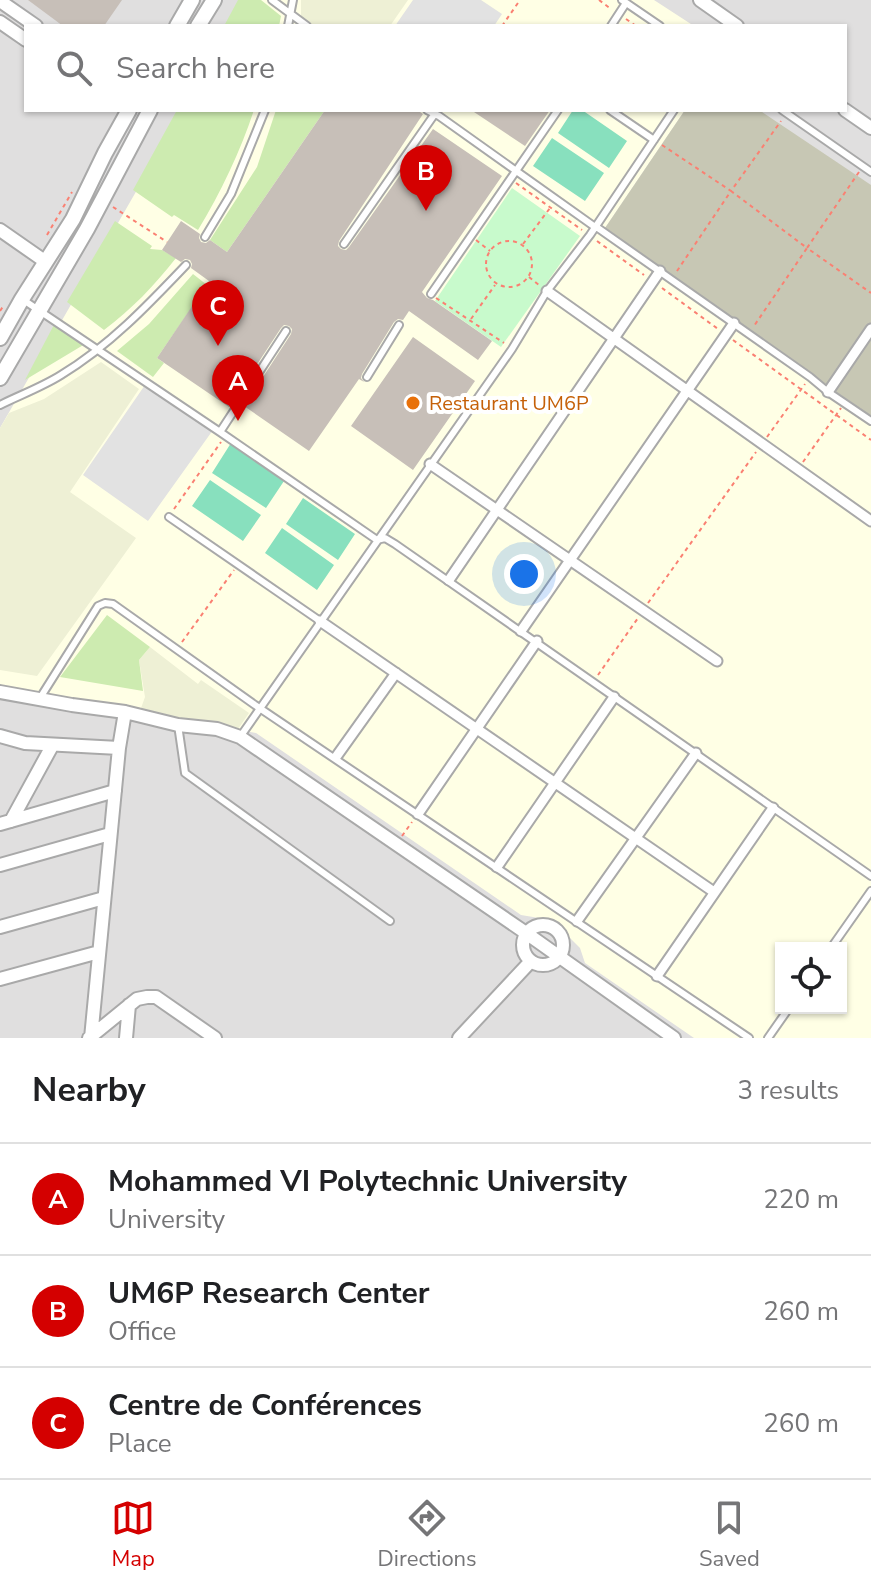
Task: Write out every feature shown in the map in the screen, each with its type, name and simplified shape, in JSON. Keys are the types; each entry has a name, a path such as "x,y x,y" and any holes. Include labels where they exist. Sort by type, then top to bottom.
{"street":[{"path":"178,24 192,0"},
{"path":"199,24 214,0"},
{"path":"689,0 721,24"},
{"path":"700,0 734,24"},
{"path":"0,1 33,24"},
{"path":"0,22 24,39"},
{"path":"847,103 871,120"},
{"path":"847,111 871,128"},
{"path":"0,338 15,300 41,258 73,219 126,112"},
{"path":"0,378 149,112"},
{"path":"0,230 41,258"},
{"path":"449,580 660,271"},
{"path":"547,291 871,521"},
{"path":"521,631 734,323"},
{"path":"828,392 871,329"},
{"path":"430,464 717,661"},
{"path":"320,621 714,892"},
{"path":"418,814 537,641"},
{"path":"336,757 396,673"},
{"path":"0,692 125,712 178,725 217,729 240,737 674,1038"},
{"path":"497,867 614,697"},
{"path":"90,1037 125,712"},
{"path":"1,738 52,746 119,748"},
{"path":"6,823 52,746"},
{"path":"577,921 696,753"},
{"path":"6,823 115,791"},
{"path":"657,976 773,808"},
{"path":"0,865 110,834"},
{"path":"0,927 104,898"},
{"path":"542,925 554,928 563,945 559,957 549,964 531,961 525,956 523,948 526,933 542,925"},
{"path":"0,979 99,952"},
{"path":"459,1038 531,961"},
{"path":"90,1037 137,999 156,997 215,1038"},
{"path":"126,1038 129,1005"}],"lane":[{"path":"272,0 304,24"},
{"path":"289,24 293,0"},
{"path":"612,24 624,1 657,24"},
{"path":"205,237 231,194 264,112"},
{"path":"430,112 871,421"},
{"path":"431,294 557,112"},
{"path":"613,112 654,140"},
{"path":"240,737 512,349 547,291 590,235 673,112"},
{"path":"784,112 871,172"},
{"path":"344,244 434,115"},
{"path":"0,405 62,374 97,350 137,316 186,265"},
{"path":"15,300 39,311 377,540 389,540 449,580 871,876"},
{"path":"367,377 399,325"},
{"path":"223,434 286,331"},
{"path":"169,517 320,621"},
{"path":"40,698 98,606 113,604 260,708 749,1038"},
{"path":"178,725 185,773 390,921"},
{"path":"835,942 871,891"},
{"path":"768,1038 785,1014"}],"path":[{"path":"503,24 520,0"},
{"path":"671,279 784,112"},
{"path":"654,140 731,191 871,293"},
{"path":"749,333 863,166"},
{"path":"511,180 590,235"},
{"path":"41,258 76,185"},
{"path":"102,199 167,242"},
{"path":"522,245 550,207"},
{"path":"472,237 490,251"},
{"path":"504,241 522,245 531,258 528,277 517,286 496,283 487,271 490,251 504,241"},
{"path":"528,277 547,291"},
{"path":"471,320 496,283"},
{"path":"431,294 512,349"},
{"path":"0,311 15,300"},
{"path":"593,682 810,377"},
{"path":"798,469 844,403"},
{"path":"169,517 223,434"},
{"path":"177,650 239,564"},
{"path":"396,843 418,814"}],"shaded area":[{"path":"0,0 871,0 871,1038 0,1038"},
{"path":"246,0 654,0 691,24 232,24"},
{"path":"301,0 408,0 391,24 305,24 301,21"},
{"path":"413,0 481,0 502,14 495,24 396,24"},
{"path":"182,112 684,112 603,231 871,416 871,1038 694,1038 585,963 580,948 557,925 545,919 521,915 256,733 0,687 0,428"},
{"path":"684,112 762,112 871,185 871,416 603,231"},
{"path":"101,362 139,389 70,492 136,538 37,676 0,670 0,428 9,413 44,399"},
{"path":"145,385 213,430 148,521 83,475"},
{"path":"150,647 198,684 201,680 249,713 238,729 140,711 145,697 139,660"}],"green space":[{"path":"238,0 261,0 281,16 279,24 225,24"},
{"path":"176,112 253,112 229,172 198,230 174,215 172,217 133,190"},
{"path":"275,112 324,112 227,252 210,240 257,167"},
{"path":"572,112 585,112 627,141 609,168 558,133"},
{"path":"552,138 604,173 585,201 533,166"},
{"path":"512,188 580,236 501,347 435,301"},
{"path":"115,221 152,246 150,249 162,250 176,258 142,297 104,330 67,302"},
{"path":"193,274 207,285 157,358 164,363 153,377 117,351 149,324"},
{"path":"57,319 90,341 25,380"},
{"path":"231,443 286,478 266,508 212,473"},
{"path":"210,480 261,515 243,541 192,506"},
{"path":"303,498 355,534 338,560 286,524"},
{"path":"282,528 334,565 317,590 265,553"},
{"path":"107,615 150,647 139,660 143,691 60,677"}],"building":[{"path":"28,0 122,0 105,24 60,24"},
{"path":"324,112 423,114 339,241 341,249 349,247 433,129 502,176 422,292 492,341 478,360 409,311 403,320 394,322 362,374 364,382 359,379 309,451 244,406 291,334 289,326 281,328 229,407 157,358 209,281 191,268 190,260 181,262 162,250 181,221 200,234 201,242 210,240 227,252"},
{"path":"474,112 549,112 525,146"},
{"name":"Restaurant UM6P","path":"413,337 475,381 413,470 351,426"}],"place":[{"name":"UM6P Research Center","path":"426,211"},
{"name":"Centre de Conférences","path":"218,346"},
{"name":"Restaurant UM6P","path":"413,403"},
{"name":"Mohammed VI Polytechnic University","path":"238,421"}]}
